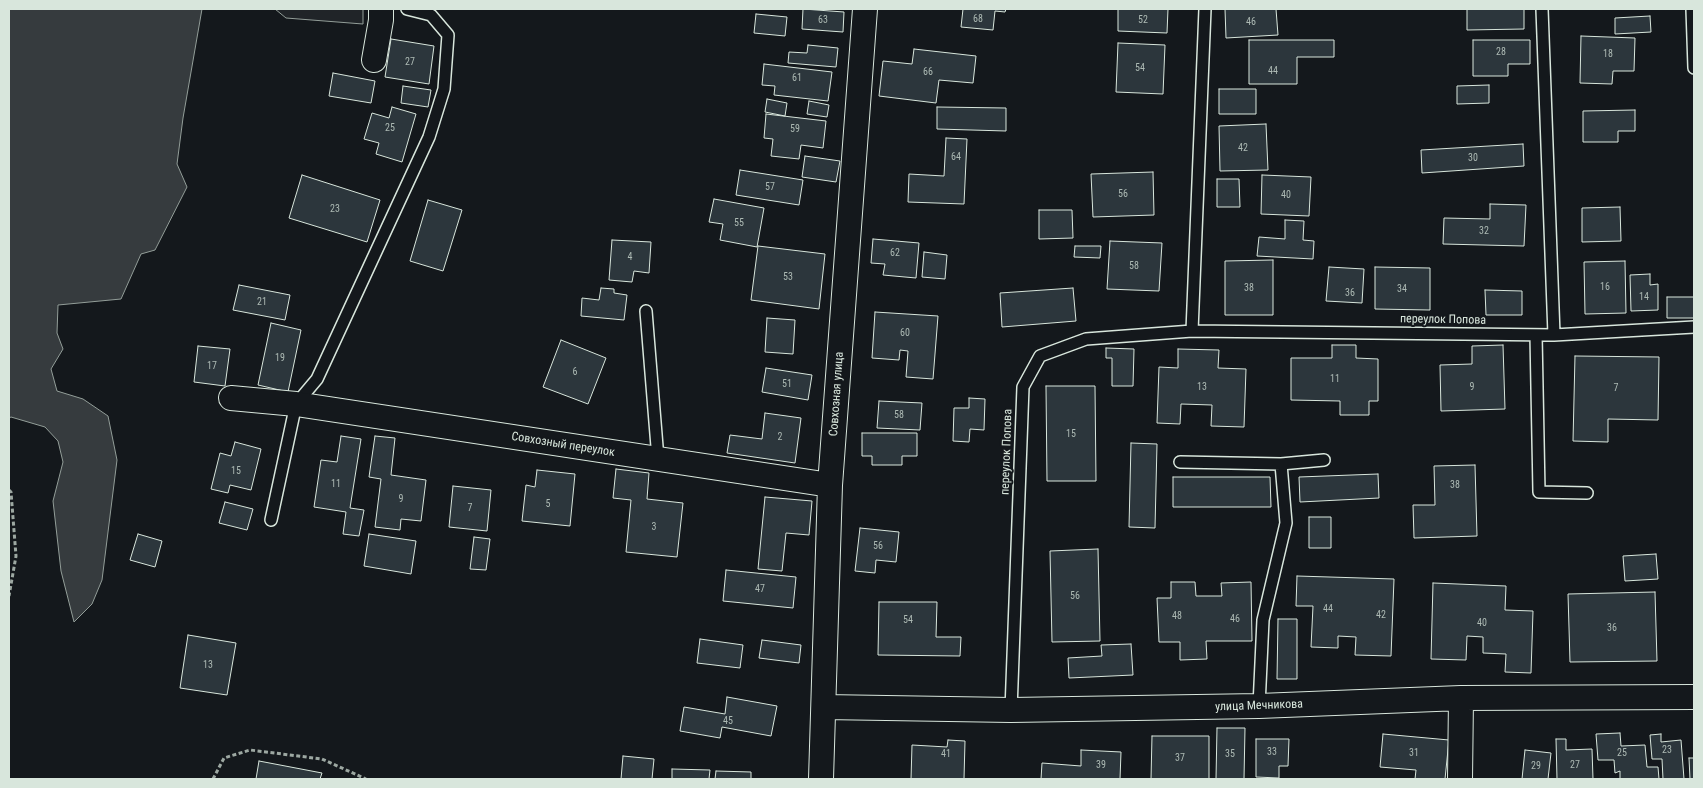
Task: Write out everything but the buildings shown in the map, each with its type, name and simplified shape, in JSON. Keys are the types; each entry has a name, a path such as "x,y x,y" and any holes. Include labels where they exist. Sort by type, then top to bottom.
{"street":[{"path":"374,60 381,9"},
{"name":"Совхозная улица","path":"821,779 830,485 864,9"},
{"name":"Совхозный переулок","path":"231,398 296,404 830,485"},
{"name":"улица Мечникова","path":"824,707 1011,710 1259,706 1461,698 1694,697"},
{"path":"1460,779 1461,698"}],"lane":[{"path":"271,520 296,404 317,379 429,137 444,89 448,35 431,15 408,9"},
{"path":"1192,331 1205,9"},
{"path":"1542,9 1554,335"},
{"path":"1692,9 1694,68"},
{"path":"646,311 658,459"},
{"name":"переулок Попова","path":"1011,710 1023,387 1040,356 1086,339 1192,331 1554,335 1694,327"},
{"path":"1536,335 1539,492 1587,493"},
{"path":"1180,462 1281,464 1324,460"},
{"path":"1259,706 1264,620 1286,523 1281,464"}],"path":[{"path":"9,490 11,492 16,556 9,596"},
{"path":"214,779 224,758 250,750 322,759 366,779"}],"shaded area":[{"path":"9,9 202,9 177,164 187,187 155,250 141,254 121,299 58,305 57,333 63,349 51,369 57,391 83,399 108,416 117,460 102,580 92,604 74,622 61,571 53,501 63,462 58,441 45,427 9,418"},
{"path":"275,9 363,9 363,24 286,18"}]}
